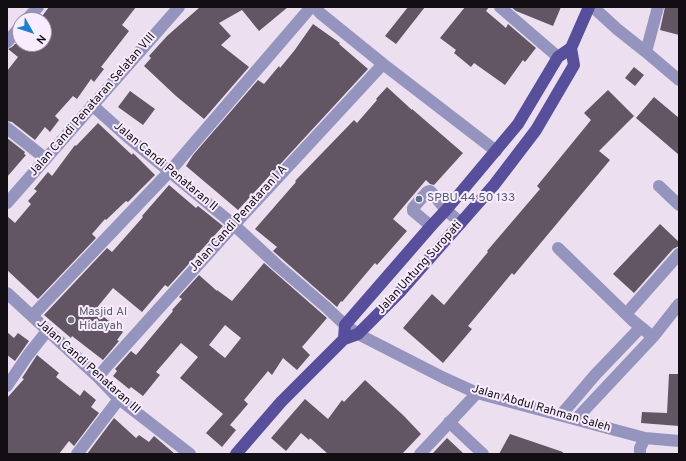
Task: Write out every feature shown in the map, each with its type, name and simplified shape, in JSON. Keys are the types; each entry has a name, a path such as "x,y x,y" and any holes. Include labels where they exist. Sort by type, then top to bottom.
{"main road":[{"name":"Jalan Untung Suropati","path":"345,325 496,152 518,124 558,57 571,48 589,7"},
{"name":"Jalan Untung Suropati","path":"236,454 281,402 344,339 358,334 399,292 494,185 536,130 574,64 571,48"},
{"path":"344,339 345,325"}],"street":[{"name":"Jalan Candi Penataran Selatan VIII","path":"7,203 177,7"},
{"path":"32,316 170,171 311,7"},
{"path":"315,7 320,13 383,64 496,152"},
{"path":"500,7 558,57"},
{"path":"593,7 617,29 679,80"},
{"path":"646,52 658,7"},
{"name":"Jalan Candi Penataran I A","path":"98,377 234,225 383,64"},
{"name":"Jalan Candi Penataran II","path":"92,105 130,139 234,225 345,325"},
{"path":"7,128 46,159"},
{"path":"659,186 679,205"},
{"path":"430,226 412,211 427,192 430,191 446,210 461,223"},
{"path":"558,248 632,320 653,337"},
{"path":"626,314 679,254"},
{"name":"Jalan Candi Penataran III","path":"7,292 98,377 119,399 190,454"},
{"path":"576,419 653,337 679,304"},
{"name":"Jalan Abdul Rahman Saleh","path":"345,325 358,334 444,378 477,393 645,438 679,441"},
{"path":"562,415 595,375 641,327"},
{"path":"7,386 28,355 47,331"},
{"path":"420,454 477,393"},
{"path":"77,454 119,399"},
{"path":"449,422 483,454"},
{"path":"640,454 640,448 645,438"}],"building":[{"path":"49,7 136,7 122,25 129,31 101,67 104,69 94,82 91,79 77,99 73,96 55,116 59,120 50,132 45,127 35,140 12,122 7,121 7,71 18,57 8,49 12,47 12,52 52,52 52,12 45,12"},
{"path":"200,7 288,7 259,31 242,10 219,23 231,36 221,45 249,67 204,119 176,96 144,66 151,58 149,56 167,36"},
{"path":"408,7 425,7 396,44 385,36"},
{"path":"465,7 489,7 486,11 506,28 508,24 536,48 525,62 523,60 505,85 474,63 471,67 454,53 456,50 440,38"},
{"path":"511,7 561,7 553,26 516,11"},
{"path":"665,7 679,7 679,35 660,30"},
{"path":"313,24 340,43 339,44 368,69 238,210 186,166 193,155 258,80 264,84 279,66 280,68"},
{"path":"634,67 644,75 635,86 625,78"},
{"path":"387,87 463,153 434,185 430,184 426,180 393,219 407,231 377,265 375,263 337,307 273,251 277,247 255,229 296,182 295,181 354,120 357,123"},
{"path":"608,90 634,116 599,151 610,160 514,275 512,273 468,326 472,329 443,363 403,328 432,294 444,305 488,252 487,251 540,189 537,186 591,120 584,113"},
{"path":"130,91 155,109 143,125 118,107"},
{"path":"654,97 679,118 679,155 636,118"},
{"path":"98,123 132,155 133,153 155,175 128,202 126,201 106,220 105,219 92,234 96,238 38,299 7,270 7,216 15,223 31,204 28,201 37,191 34,189 48,172 52,176 75,145 76,146"},
{"path":"7,138 25,152 24,154 26,155 7,177"},
{"path":"169,185 196,208 198,206 223,226 168,287 165,285 142,312 113,288 95,310 123,332 117,340 119,341 103,360 72,336 71,338 44,315 107,248 112,252"},
{"path":"660,224 679,242 679,246 673,249 634,293 613,274"},
{"path":"264,263 327,318 302,347 310,355 297,370 283,358 272,375 268,371 244,400 248,404 230,425 236,430 222,447 206,433 223,414 180,378 198,357 181,343 156,372 160,375 143,396 131,387 129,389 113,376 117,371 115,369 131,351 136,355 182,299 179,297 199,275 217,291 232,301","holes":["225,325 241,338 225,358 209,345"]},
{"path":"7,332 14,338 18,333 29,341 15,361 7,355"},
{"path":"37,355 59,373 56,377 80,396 84,390 96,400 91,407 99,413 74,446 69,441 59,454 7,454 7,398 24,379 22,378"},
{"path":"669,374 679,374 679,426 641,423 642,412 667,413"},
{"path":"365,380 421,434 402,454 328,454 310,438 309,440 301,433 286,451 271,438 305,399 328,419 342,400 344,402"},
{"path":"114,418 136,438 139,435 149,442 154,436 175,454 87,454"},
{"path":"510,434 563,452 562,454 499,454"},
{"path":"447,438 464,454 432,454"}],"place":[{"name":"SPBU 44 50 133","path":"419,199"},
{"name":"Masjid Al Hidayah","path":"71,320"}]}
